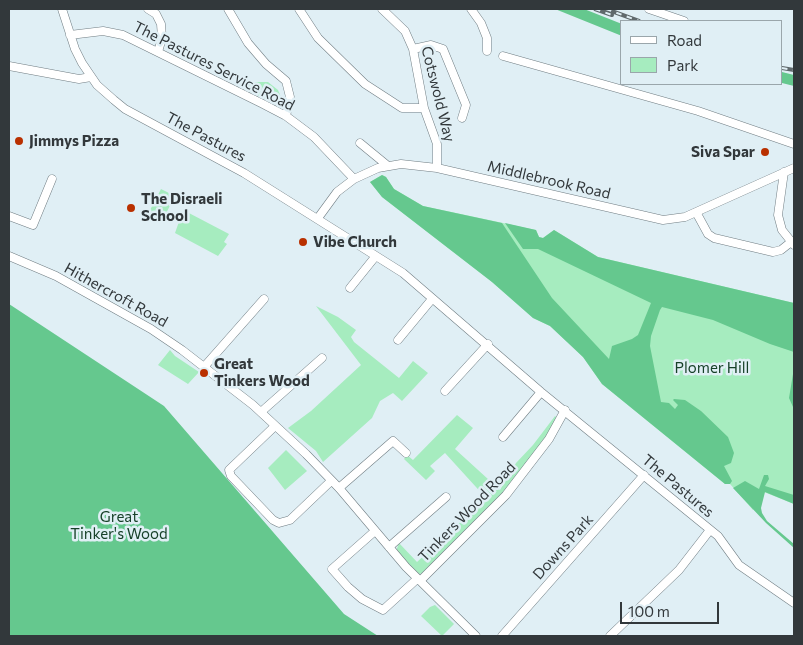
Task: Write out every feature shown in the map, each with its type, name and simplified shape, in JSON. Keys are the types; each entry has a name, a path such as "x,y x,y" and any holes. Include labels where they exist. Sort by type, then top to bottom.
{"street":[{"name":"The Pastures","path":"62,9 76,51 91,77 103,91 125,109 183,138 318,218 375,257 403,273 488,344 541,392 718,536 739,565 794,604"},
{"path":"148,9 156,14 161,24 162,38 158,52"},
{"path":"228,9 252,48 286,81 290,97 286,116"},
{"path":"298,9 318,38 365,84 402,108 424,108"},
{"name":"Cotswold Way","path":"382,9 405,31 414,49 424,108 435,136 438,152 437,168"},
{"path":"471,9 481,22 487,38 487,51"},
{"path":"649,9 681,20"},
{"name":"The Pastures Service Road","path":"70,35 92,31 123,35 286,116 314,137 354,179"},
{"path":"414,49 431,45 443,49 466,104 462,118"},
{"path":"502,56 698,111 794,144"},
{"path":"9,66 79,79 91,77"},
{"path":"360,143 388,166"},
{"name":"Middlebrook Road","path":"318,218 337,192 354,179 388,166 419,165 437,168 653,219 675,220 794,168"},
{"path":"696,212 708,234 714,238 773,252 781,250 793,244 782,230 778,214 784,172"},
{"path":"9,216 33,225 52,179"},
{"name":"Hithercroft Road","path":"9,256 56,276 151,329 262,412 339,488 419,580 476,636"},
{"path":"350,288 375,257"},
{"path":"204,367 264,299"},
{"path":"398,340 432,299"},
{"path":"446,391 488,344"},
{"path":"262,412 322,358"},
{"path":"503,437 541,392"},
{"name":"Tinkers Wood Road","path":"419,580 506,496 549,438 565,410"},
{"path":"275,426 229,470 231,476 273,520 279,523 290,520 331,481"},
{"path":"339,488 393,441 406,454"},
{"name":"Downs Park","path":"502,636 644,475"},
{"path":"389,547 446,497"},
{"path":"610,636 679,570 710,530"},
{"path":"375,531 332,569 348,587 362,599 383,610 419,580"}],"green space":[{"path":"555,9 584,9 620,23 620,35"},
{"path":"783,72 794,75 794,86 783,83"},
{"path":"246,82 268,82 278,90 281,97 276,101 270,101 244,89"},
{"name":"Plomer Hill","path":"382,175 386,177 394,189 423,206 536,230 539,237 543,238 554,230 598,257 794,303 794,504 759,490 753,510 730,484 725,484 602,384 583,357 550,326 533,318 492,282 382,197 370,182"},
{"path":"382,175 386,177 394,189 423,206 502,223 552,298 609,359 612,346 638,335 651,303 538,249 523,249 505,223 536,230 539,237 543,238 554,230 598,257 794,303 794,352 713,320 662,307 660,310 651,336 650,346 661,402 669,403 675,409 678,405 674,399 685,400 701,411 728,437 734,453 731,463 724,466 732,481 730,484 725,484 602,384 583,357 550,326 533,318 492,282 382,197 370,182"},
{"path":"161,189 175,196 162,221 148,214"},
{"path":"187,212 229,234 224,242 227,244 218,256 175,233 181,216 184,217"},
{"name":"Great Tinker's Wood","path":"9,304 164,406 344,614 378,636 9,636"},
{"path":"316,306 338,317 356,330 351,337 354,342 399,378 413,361 428,373 402,401 393,393 380,401 372,418 323,462 316,451 288,428 311,411 361,365"},
{"path":"170,350 175,356 199,372 188,384 158,365"},
{"path":"794,368 794,407 793,407 789,398"},
{"path":"457,415 473,428 455,449 500,490 516,463 533,445 555,416 557,418 541,445 514,483 424,573 419,574 396,551 399,543 417,562 486,498 445,453 430,466 435,471 426,480 404,459 407,455 413,460"},
{"path":"286,450 307,471 285,490 268,468"},
{"path":"764,475 768,475 769,479 765,486 794,495 794,504 765,492 761,508 767,521 794,544 794,548 766,523 733,488 745,481 759,489"},
{"path":"435,605 454,624 442,636 421,616 430,607"}],"railway":[{"path":"595,9 612,15"},
{"path":"606,9 636,20"},
{"path":"783,68 794,70"}],"place":[{"name":"Jimmys Pizza","path":"19,141"},
{"name":"Siva Spar","path":"765,152"},
{"name":"The Disraeli School","path":"131,208"},
{"name":"Vibe Church","path":"303,242"},
{"name":"Great Tinkers Wood","path":"204,373"}]}
